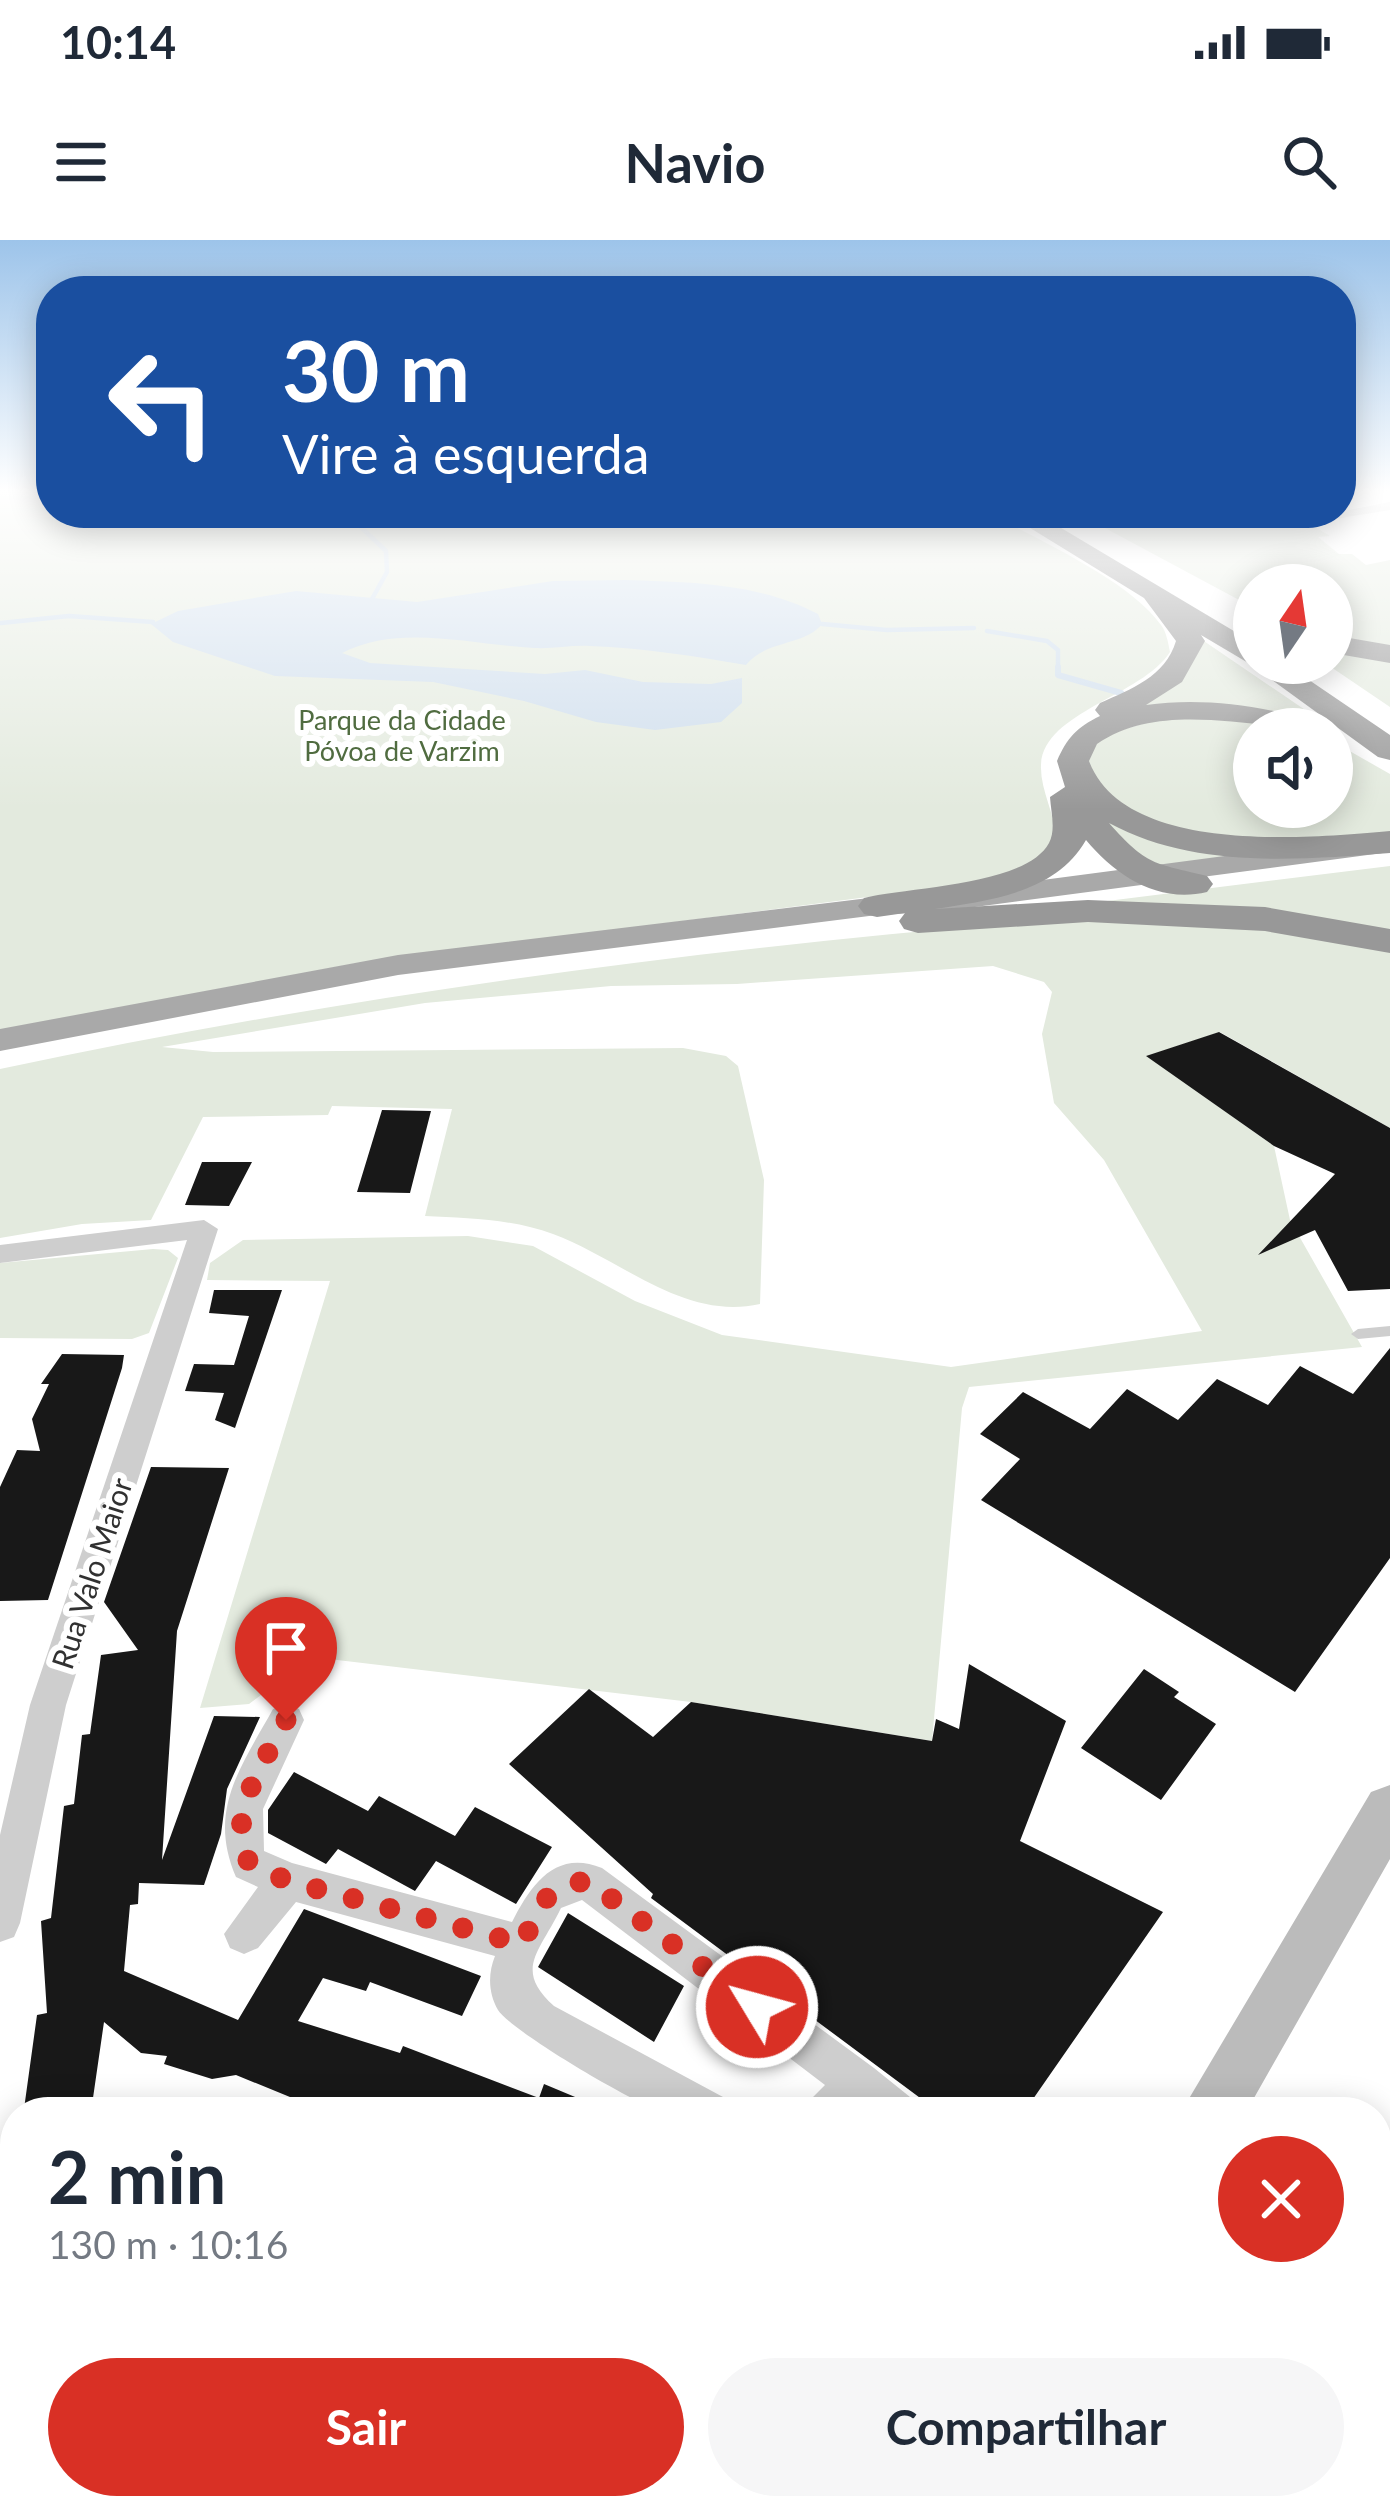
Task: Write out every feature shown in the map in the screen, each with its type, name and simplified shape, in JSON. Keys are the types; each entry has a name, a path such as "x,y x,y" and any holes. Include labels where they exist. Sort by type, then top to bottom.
{"highway":[{"path":"877,905 1004,885 1048,866 1067,845 1071,823 1058,780 1058,745 1071,730 1158,687 1187,662 1192,640 1158,597"},
{"path":"1163,597 1233,642"},
{"path":"1353,648 1390,654"},
{"path":"1294,684 1390,750"},
{"path":"1337,684 1390,719"},
{"path":"1233,713 1199,710 1133,717 1086,736 1072,760 1083,789 1126,819 1200,843 1293,850 1390,842"},
{"path":"1353,747 1390,764"},
{"path":"1066,797 1121,859 1147,876 1194,884"},
{"path":"918,921 1110,912 1265,919 1390,941"}],"main road":[{"path":"0,1040 398,965 1147,876 1390,842"},
{"path":"0,1058 138,1027 399,984 1390,859"}],"street":[{"name":"Rua Valo Maior","path":"0,1254 204,1229 48,1705 0,1923"},
{"path":"286,1720 247,1799 240,1836 250,1864 288,1881 522,1944"},
{"path":"1221,2097 1390,1809"},
{"path":"244,1934 288,1881"},
{"path":"679,2097 539,2021 514,1998 508,1971 547,1894 561,1884 588,1881 844,2097"}],"lane":[{"path":"1358,1334 1390,1331"}],"green space":[{"name":"Parque da Cidade Póvoa de Varzim","path":"0,597 1134,597 1166,635 1170,652 1156,667 1075,718 1046,747 1041,774 1056,838 1034,863 999,880 352,964 0,1030"},
{"path":"1353,597 1390,597 1390,648 1353,642"},
{"path":"1198,637 1233,661 1233,684 1267,684 1302,708 1153,708 1095,725 1066,751 1067,747 1083,729 1167,687 1189,666"},
{"path":"1353,651 1390,657 1390,707 1353,682"},
{"path":"1169,716 1233,720 1233,828 1353,828 1353,753 1390,774 1390,832 1244,840 1158,823 1109,796 1093,777 1087,754 1105,735"},
{"path":"1079,794 1122,824 1254,854 1182,866 1144,866 1118,849"},
{"path":"1390,866 1390,931 1075,905"},
{"path":"1077,918 1183,920 1390,946 1390,1128 1220,1032 1147,1056 1274,1146 1290,1220 1362,1347 969,1387 962,1408 932,1741 691,1702 312,1657 249,1704 200,1708 330,1281 207,1280 210,1263 243,1240 468,1236 533,1246 635,1301 722,1335 951,1367 1202,1331 1104,1160 1054,1103 1042,1034 1052,992 1044,982 993,966 737,984 611,986 425,1003 162,1047 213,1052 683,1048 726,1056 738,1066 764,1180 760,1304 732,1307 679,1296 538,1229 425,1216 452,1109 332,1106 328,1115 203,1117 151,1220 82,1224 0,1238 0,1069 267,1018 536,976 806,943"},
{"path":"168,1250 178,1258 149,1333 132,1339 0,1338 0,1263"}],"water":[{"path":"259,597 417,602 447,597 776,597 818,614 822,624 806,636 764,651 746,665 629,649 534,648 412,637 364,644 342,653 370,663 545,674 585,670 643,682 711,684 742,678 742,703 721,722 655,730 596,722 433,682 275,676 173,642 151,624 178,611"}],"building":[{"path":"1219,1032 1390,1128 1390,1289 1348,1291 1315,1230 1258,1255 1335,1174 1274,1146 1146,1056"},
{"path":"382,1110 431,1111 410,1193 357,1192"},
{"path":"202,1162 252,1162 229,1206 185,1205"},
{"path":"214,1290 282,1290 235,1428 215,1420 224,1393 185,1391 194,1364 234,1365 249,1316 209,1313"},
{"path":"1390,1348 1390,1558 1295,1692 981,1500 1020,1459 980,1434 1023,1392 1090,1429 1127,1389 1178,1420 1217,1379 1268,1405 1300,1366 1353,1394"},
{"path":"62,1354 124,1355 48,1600 0,1601 0,1487 17,1450 40,1451 32,1419 49,1384 41,1384"},
{"path":"151,1467 229,1468 177,1631 162,1860 214,1716 260,1717 227,1789 221,1834 204,1885 139,1883 138,1904 130,1905 124,1971 238,2020 304,1909 481,1976 462,2016 370,1982 366,1991 323,1978 298,2021 400,2053 403,2046 536,2097 290,2097 236,2075 212,2079 164,2064 167,2056 141,2053 104,2022 93,2097 26,2097 37,2015 47,2013 41,1921 51,1918 64,1806 74,1804 82,1735 90,1734 101,1655 138,1650 104,1602"},
{"path":"969,1664 1066,1721 1020,1841 1163,1912 1034,2097 919,2097 651,1898 653,1894 509,1764 589,1689 653,1737 691,1702 932,1741 936,1719 959,1729"},
{"path":"1144,1669 1179,1692 1174,1697 1216,1724 1161,1800 1081,1748"},
{"path":"294,1772 368,1811 379,1796 455,1836 475,1807 552,1847 516,1904 436,1861 415,1891 338,1849 326,1864 268,1833 268,1810"},
{"path":"568,1913 684,1986 654,2042 538,1967"},
{"path":"544,2084 575,2097 539,2097"}],"waterway":[{"path":"1,623 69,616 153,622"},
{"path":"822,624 887,630 974,628"},
{"path":"987,631 1047,641 1058,650 1058,675 1121,693"}],"route":[{"path":"286,1720 242,1816 242,1850 250,1864 288,1881 522,1944 547,1894 561,1884 588,1881 757,2007"}]}
